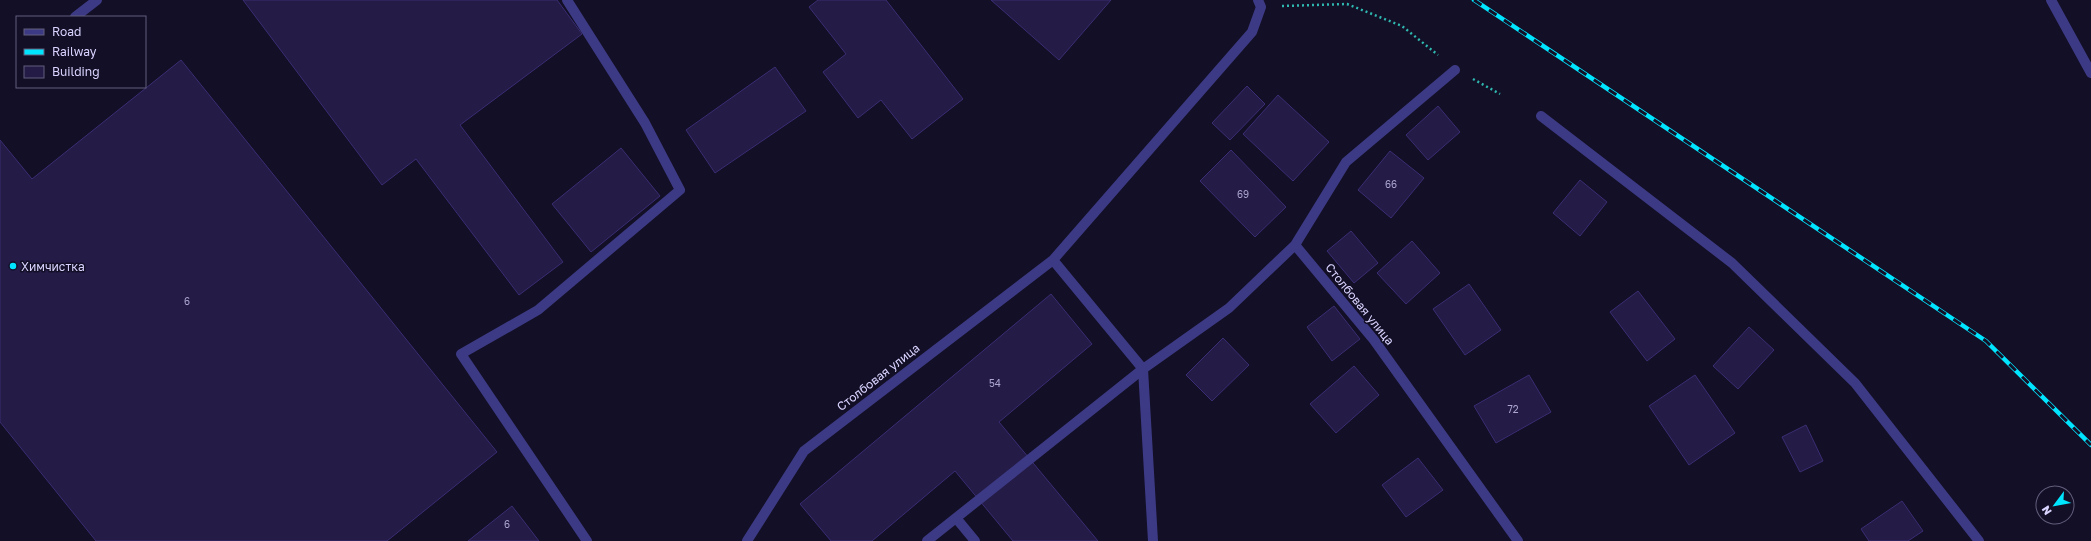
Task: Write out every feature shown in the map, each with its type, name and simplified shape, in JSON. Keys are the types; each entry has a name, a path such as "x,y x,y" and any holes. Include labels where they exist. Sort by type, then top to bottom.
{"street":[{"path":"76,16 97,0"},
{"path":"567,0 645,123 680,190 538,310 462,354 586,541"},
{"path":"2051,0 2091,74"},
{"name":"Столбовая улица","path":"747,541 804,451 1053,260 1252,32 1260,4"},
{"path":"927,541 1142,369 1229,308 1296,245 1346,162 1455,70"},
{"path":"1540,116 1732,263 1854,383 1979,541"},
{"name":"Столбовая улица","path":"1296,245 1374,340 1518,541"},
{"path":"1053,260 1142,369 1153,541"},
{"path":"956,518 975,541"}],"path":[{"path":"1260,4 1347,4 1402,26 1455,70 1500,94"}],"building":[{"path":"243,0 557,0 582,34 460,125 563,262 519,295 416,159 382,185"},
{"path":"818,0 886,0 963,99 912,139 881,100 858,118 823,72 846,54 809,7"},
{"path":"991,0 1111,0 1059,60"},
{"path":"181,60 497,452 387,541 96,541 0,422 0,140 32,179"},
{"path":"775,67 806,111 715,173 686,130"},
{"path":"1247,86 1265,104 1230,140 1212,123"},
{"path":"1278,95 1329,142 1293,181 1243,134"},
{"path":"1438,106 1460,132 1428,160 1406,135"},
{"path":"621,148 660,196 591,252 552,204"},
{"path":"1231,150 1286,207 1255,237 1200,181"},
{"path":"1390,151 1424,178 1391,218 1358,190"},
{"path":"1580,180 1607,202 1580,236 1553,213"},
{"path":"1351,231 1378,263 1354,283 1327,251"},
{"path":"1412,241 1440,273 1406,304 1377,273"},
{"path":"1469,284 1501,330 1465,355 1433,309"},
{"path":"1638,291 1675,339 1647,361 1610,312"},
{"path":"1051,294 1092,344 999,422 1098,541 1013,541 955,471 872,541 831,541 800,504"},
{"path":"1334,306 1360,339 1332,361 1307,327"},
{"path":"1749,327 1774,350 1738,389 1713,366"},
{"path":"1223,338 1249,365 1212,401 1186,375"},
{"path":"1354,366 1379,395 1336,433 1310,404"},
{"path":"1529,375 1551,412 1496,443 1474,406"},
{"path":"1695,375 1735,433 1689,465 1649,406"},
{"path":"1806,425 1823,461 1800,472 1782,437"},
{"path":"1418,458 1443,490 1406,517 1382,485"},
{"path":"1902,501 1923,531 1908,541 1869,541 1861,529"},
{"path":"512,506 539,541 468,541"}],"railway":[{"path":"1474,0 1986,341 2091,445"}],"place":[{"name":"Химчистка","path":"13,266"}]}
